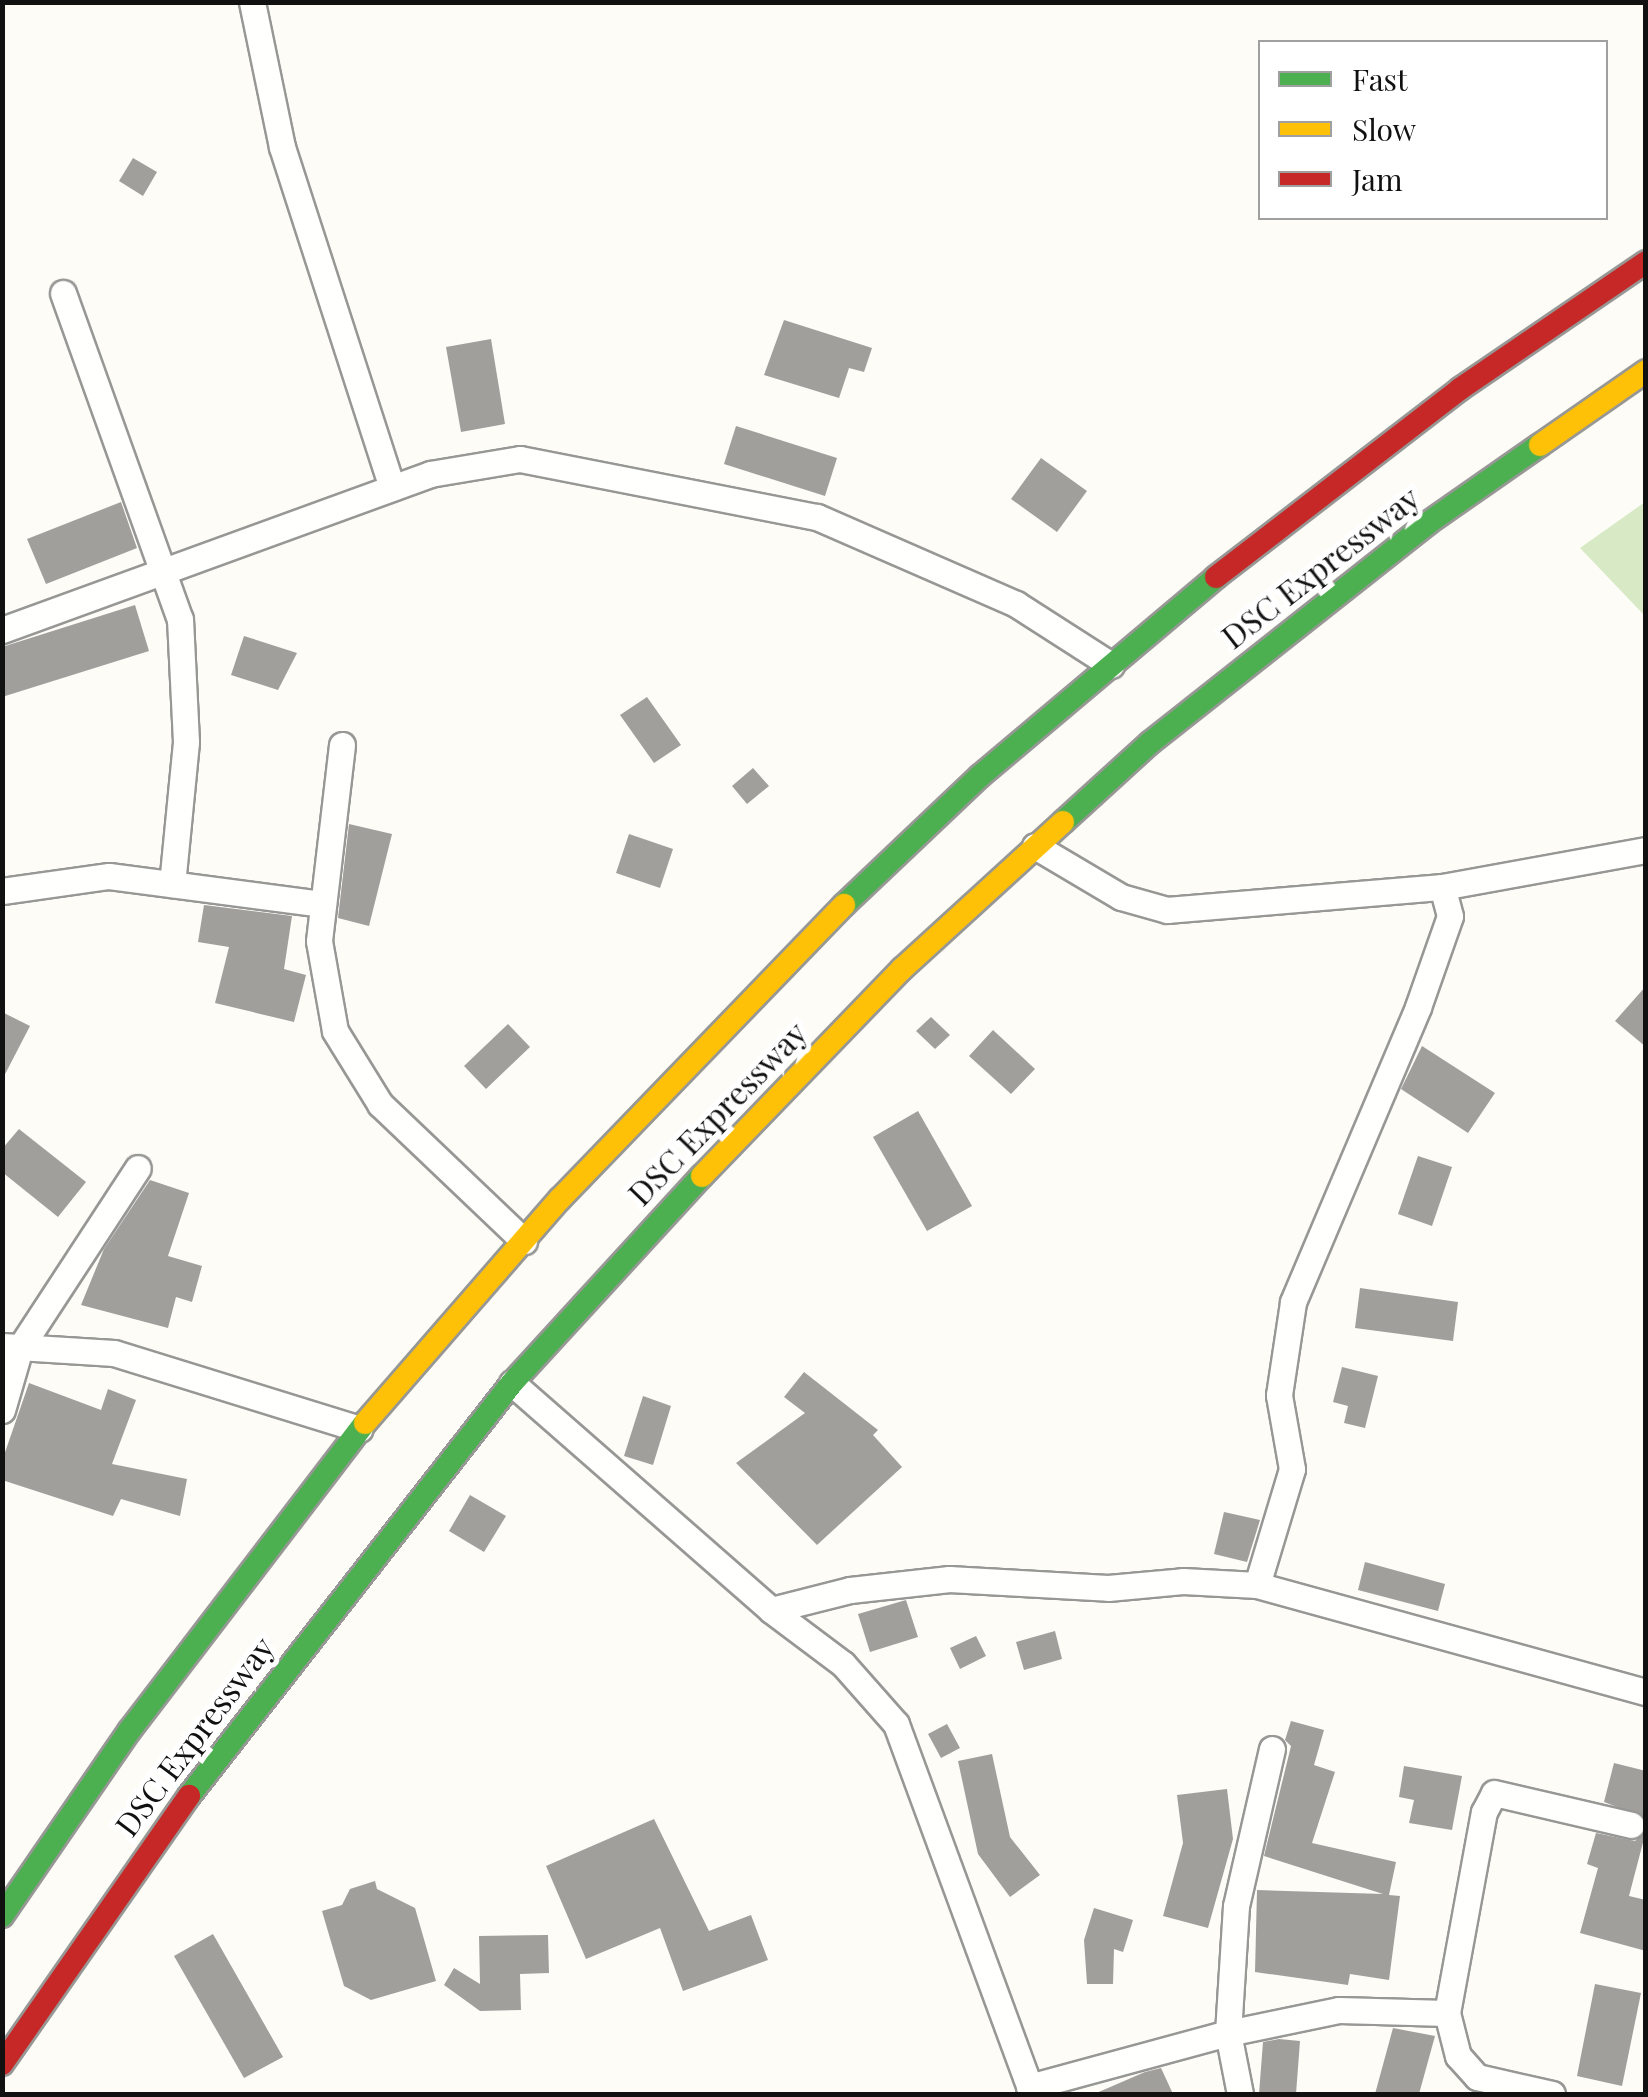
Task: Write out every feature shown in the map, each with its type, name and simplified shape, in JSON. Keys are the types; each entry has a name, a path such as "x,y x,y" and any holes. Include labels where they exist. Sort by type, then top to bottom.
{"main road":[{"name":"DSC Expressway","path":"2,1916 130,1730 360,1429 524,1240 770,974 980,776 1111,665 1460,389 1646,262"},
{"name":"DSC Expressway","path":"2,2064 160,1835 512,1383 764,1109 902,969 1151,742 1325,602 1530,446 1646,370"}],"street":[{"path":"252,2 282,147 392,488"},
{"path":"63,293 166,570 180,619 186,742 172,884"},
{"path":"2,630 430,474 520,459 817,517 1016,604 1111,665"},
{"path":"342,745 319,942 335,1031 380,1104 524,1240"},
{"path":"1036,846 1121,897 1167,910 1442,887 1646,850"},
{"path":"2,891 109,876 324,904"},
{"path":"1256,1585 1292,1469 1279,1395 1293,1302 1450,916 1442,887"},
{"path":"2,1410 12,1347 138,1168"},
{"path":"12,1347 114,1353 360,1429"},
{"path":"512,1383 771,1610 843,1664 896,1724 1031,2091 1228,2032 1339,2010 1447,2012"},
{"path":"771,1610 850,1590 950,1580 1108,1588 1183,1581 1256,1585 1646,1692"},
{"path":"1240,2094 1228,2032 1236,1906 1272,1749"},
{"path":"1552,2094 1476,2078 1458,2056 1447,2012 1484,1812 1494,1793 1631,1825"}],"green space":[{"path":"1645,502 1645,616 1580,548"}],"building":[{"path":"133,158 157,172 143,196 119,181"},
{"path":"784,320 872,348 864,372 849,368 839,398 764,375"},
{"path":"491,339 505,424 461,432 446,347"},
{"path":"736,426 837,458 825,496 724,464"},
{"path":"1041,458 1087,491 1057,532 1011,499"},
{"path":"121,502 137,548 46,584 27,539"},
{"path":"135,605 149,651 2,697 2,647"},
{"path":"244,636 297,653 278,690 231,675"},
{"path":"647,697 681,745 654,763 620,715"},
{"path":"753,768 769,786 747,804 732,786"},
{"path":"349,824 392,834 369,926 338,918"},
{"path":"629,834 673,849 660,888 616,873"},
{"path":"204,905 292,916 284,969 306,975 294,1022 215,1003 229,947 198,942"},
{"path":"1646,986 1646,1047 1615,1021"},
{"path":"2,1012 30,1026 2,1080"},
{"path":"931,1017 950,1035 935,1049 916,1031"},
{"path":"508,1024 530,1047 486,1089 464,1066"},
{"path":"993,1030 1035,1069 1011,1094 969,1056"},
{"path":"1422,1046 1495,1093 1468,1133 1401,1089"},
{"path":"918,1111 972,1206 927,1231 873,1137"},
{"path":"19,1129 86,1182 58,1217 2,1172 2,1149"},
{"path":"1418,1156 1452,1167 1432,1226 1398,1214"},
{"path":"150,1180 189,1193 168,1256 202,1266 192,1302 176,1297 168,1328 81,1305 104,1249"},
{"path":"1360,1288 1458,1302 1453,1341 1355,1328"},
{"path":"1342,1367 1378,1376 1365,1428 1344,1423 1348,1406 1333,1402"},
{"path":"804,1372 878,1430 873,1435 902,1467 817,1545 736,1463 805,1413 784,1397"},
{"path":"29,1383 101,1410 108,1389 136,1400 112,1464 187,1479 180,1516 121,1499 113,1516 2,1480 2,1461"},
{"path":"643,1396 671,1406 653,1465 624,1456"},
{"path":"470,1495 506,1516 484,1552 449,1531"},
{"path":"1224,1512 1260,1520 1247,1562 1214,1554"},
{"path":"1365,1562 1445,1584 1438,1611 1358,1590"},
{"path":"906,1600 918,1637 870,1652 858,1614"},
{"path":"1055,1631 1062,1659 1024,1670 1016,1642"},
{"path":"976,1636 986,1656 960,1669 950,1648"},
{"path":"1291,1721 1324,1730 1314,1765 1335,1772 1312,1843 1396,1862 1389,1895 1400,1896 1389,1980 1350,1974 1348,1985 1255,1972 1257,1890 1383,1894 1264,1856 1291,1746 1285,1740"},
{"path":"947,1724 960,1748 941,1758 928,1734"},
{"path":"992,1754 1010,1837 1040,1875 1010,1897 978,1854 958,1761"},
{"path":"1614,1763 1646,1771 1646,1818 1604,1802"},
{"path":"1404,1766 1462,1776 1452,1830 1409,1823 1414,1800 1399,1797"},
{"path":"1227,1789 1233,1839 1208,1928 1163,1916 1183,1843 1177,1795"},
{"path":"654,1819 709,1931 751,1915 768,1960 683,1991 660,1928 586,1959 546,1866"},
{"path":"1646,1831 1629,1896 1646,1900 1646,1951 1580,1933 1598,1868 1587,1864 1596,1833 1635,1841"},
{"path":"375,1881 377,1889 415,1908 436,1981 371,2000 344,1986 322,1911 342,1905 350,1889"},
{"path":"1094,1908 1133,1920 1123,1952 1114,1949 1113,1984 1087,1984 1084,1940"},
{"path":"213,1934 283,2057 244,2078 174,1956"},
{"path":"548,1935 549,1973 520,1974 521,2010 480,2011 444,1985 454,1968 480,1984 479,1936"},
{"path":"1595,1984 1641,1993 1622,2086 1577,2076"},
{"path":"1393,2028 1435,2036 1419,2094 1375,2094"},
{"path":"1300,2041 1296,2094 1259,2094 1263,2042"},
{"path":"1161,2068 1173,2094 1094,2094 1145,2072"}],"traffic: fast":[{"path":"1063,822 1151,742 1428,523 1540,445"},
{"path":"844,905 980,776 1216,577"},
{"path":"189,1796 512,1383 702,1176"},
{"path":"2,1916 130,1730 365,1423"}],"traffic: slow":[{"path":"1540,445 1646,371"},
{"path":"702,1176 902,969 1063,822"},
{"path":"365,1423 560,1199 844,905"}],"traffic: jam":[{"path":"1216,577 1460,389 1646,262"},
{"path":"2,2064 189,1796"}]}
